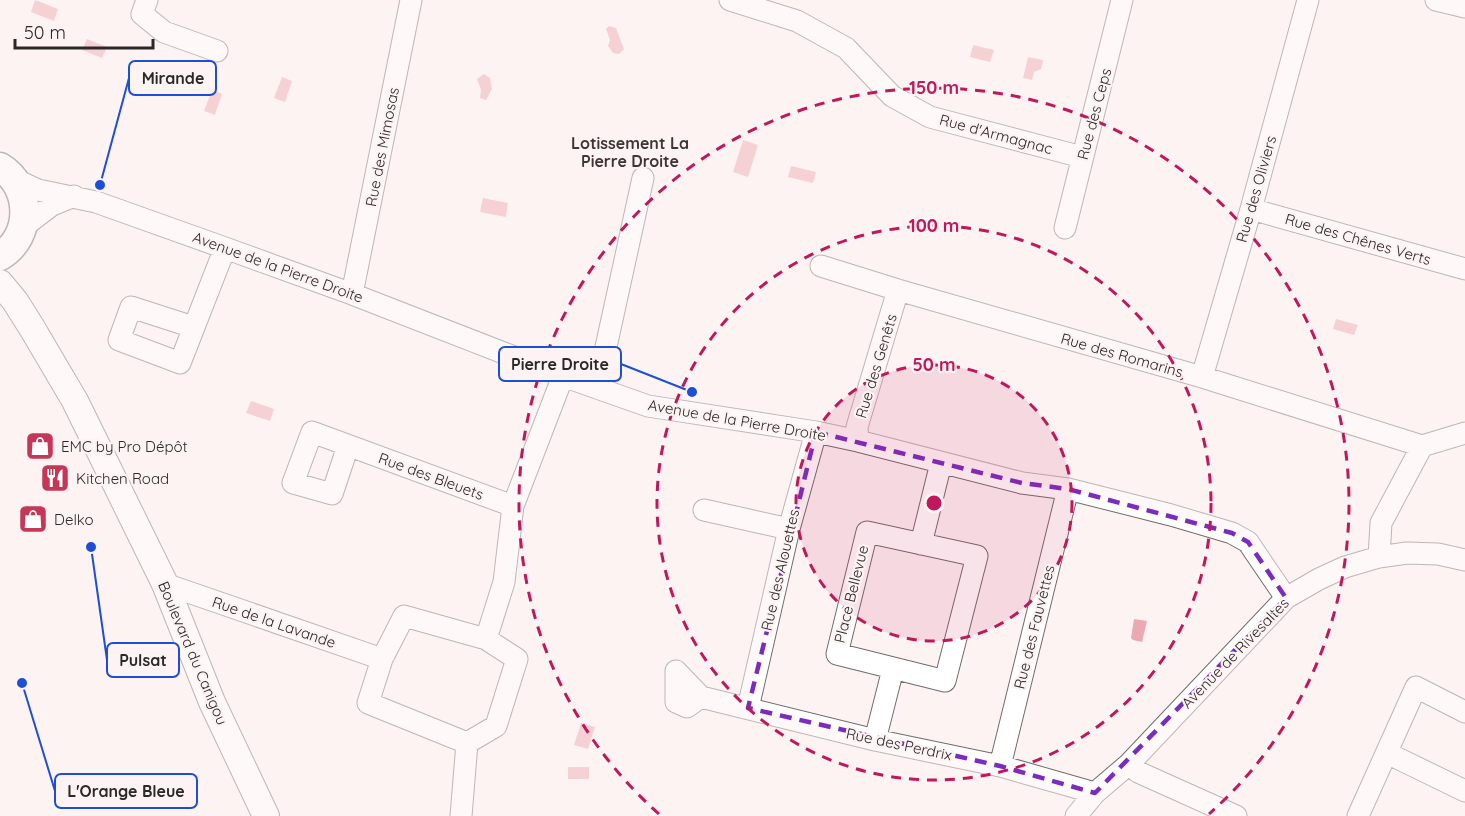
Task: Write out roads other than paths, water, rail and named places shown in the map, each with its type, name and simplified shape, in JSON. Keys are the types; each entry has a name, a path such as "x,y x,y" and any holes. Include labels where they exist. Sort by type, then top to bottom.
{"main road":[{"path":"7,173 22,194 25,210 13,241"}],"street":[{"path":"147,0 142,14 164,32 217,51"},
{"name":"Rue des Mimosas","path":"352,294 411,0"},
{"name":"Rue d'Armagnac","path":"730,0 796,21 846,48 892,96 930,117 1082,157"},
{"name":"Rue des Ceps","path":"1065,228 1122,0"},
{"name":"Rue des Oliviers","path":"1202,377 1308,0"},
{"path":"1436,0 1465,7"},
{"name":"Avenue de la Pierre Droite","path":"7,173 38,190 74,196 225,248 648,406 816,432 858,441 1022,483 1068,489 1232,533 1248,542 1286,598"},
{"path":"597,388 643,178"},
{"path":"13,241 52,205 74,196"},
{"name":"Rue des Chênes Verts","path":"1251,209 1465,269"},
{"name":"Boulevard du Canigou","path":"13,241 8,292 75,401 165,584 212,702 266,816"},
{"path":"193,327 225,248"},
{"name":"Rue des Romarins","path":"821,266 1202,377 1422,446"},
{"name":"Rue des Genêts","path":"858,441 857,427 898,290"},
{"path":"486,639 504,582 513,506 563,376"},
{"name":"Rue des Alouettes","path":"748,708 789,529 816,432"},
{"path":"1379,557 1381,523 1422,446 1465,433"},
{"name":"Rue des Bleuets","path":"348,446 513,506"},
{"path":"921,543 941,463"},
{"name":"Rue des Fauvettes","path":"1000,765 1068,489"},
{"path":"704,510 789,529"},
{"name":"Place Bellevue","path":"867,532 921,543 977,556 945,681 837,654 867,532"},
{"name":"Avenue de Rivesaltes","path":"1076,816 1095,793 1129,764 1286,598 1345,567 1379,557 1407,553 1438,554 1465,560"},
{"name":"Rue de la Lavande","path":"165,584 382,659"},
{"path":"404,616 486,639 517,659 496,726 467,743 368,703 382,659 404,616"},
{"path":"875,740 893,669"},
{"path":"1358,816 1416,687 1465,712"},
{"name":"Rue des Perdrix","path":"701,697 875,740 1000,765 1095,793"},
{"path":"461,816 467,743"},
{"path":"1387,753 1465,791"},
{"path":"1129,764 1138,772 1234,815"}],"place":[{"name":"Mirande","path":"100,185"},
{"name":"Pierre Droite","path":"692,392"},
{"name":"EMC by Pro Dépôt","path":"40,446"},
{"name":"Kitchen Road","path":"55,478"},
{"name":"Delko","path":"33,519"},
{"name":"Pulsat","path":"91,547"},
{"name":"L'Orange Bleue","path":"22,683"}],"district":[{"name":"Lotissement La Pierre Droite","path":"630,152"}]}
